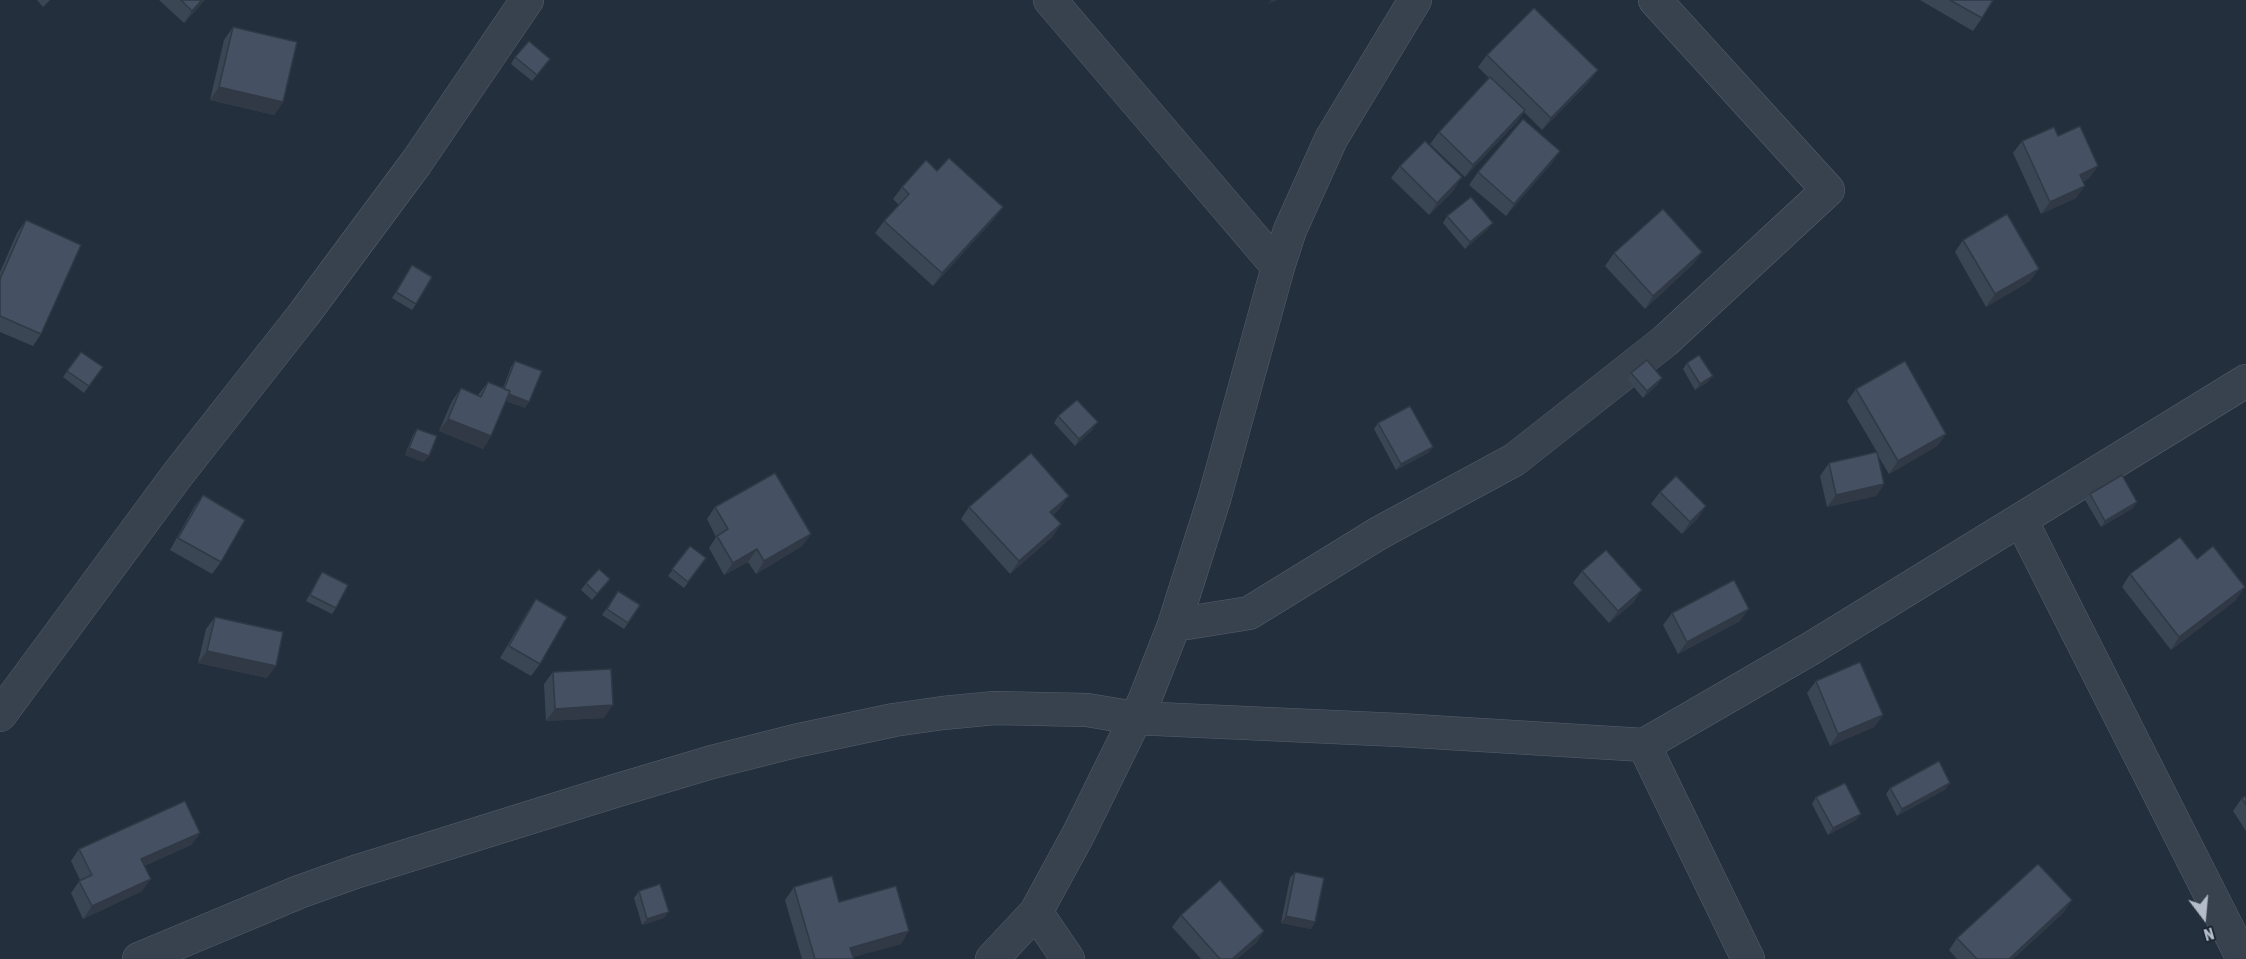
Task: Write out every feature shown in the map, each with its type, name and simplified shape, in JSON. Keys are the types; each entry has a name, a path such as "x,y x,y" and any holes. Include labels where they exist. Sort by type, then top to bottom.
{"street":[{"path":"0,715 178,474 304,314 409,172 527,0"},
{"path":"1050,0 1278,267"},
{"path":"992,959 1036,912 1078,835 1145,699 1174,625 1215,496 1278,267 1294,220 1331,139 1415,0"},
{"path":"1174,625 1249,613 1379,533 1514,460 1665,340 1828,190 1655,0"},
{"path":"139,959 299,892 356,872 712,762 795,741 943,712 995,708 1087,710 1135,718 1399,730 1644,745 1810,649 2246,381"},
{"path":"2021,520 2243,959"},
{"path":"1644,745 1748,959"},
{"path":"1036,912 1068,959"}],"building":[{"path":"181,0 202,0 192,11"},
{"path":"1950,0 1993,0 1982,18"},
{"path":"1534,8 1598,70 1551,118 1487,55"},
{"path":"233,27 297,42 283,102 219,87"},
{"path":"529,41 550,59 537,75 515,57"},
{"path":"1490,77 1525,110 1473,165 1439,132"},
{"path":"1523,119 1560,151 1514,204 1478,172"},
{"path":"2080,126 2098,166 2080,175 2085,186 2050,202 2022,141 2054,127 2058,136"},
{"path":"1425,141 1462,177 1437,203 1400,166"},
{"path":"949,158 1003,207 942,273 884,221 909,194 902,187 926,160 937,171"},
{"path":"1471,197 1493,223 1470,242 1447,216"},
{"path":"1663,209 1702,252 1653,296 1614,253"},
{"path":"2007,214 2039,269 1995,294 1963,240"},
{"path":"26,220 81,245 41,334 0,316 0,279"},
{"path":"412,265 432,277 416,304 396,292"},
{"path":"81,352 103,367 89,386 67,371"},
{"path":"1699,355 1713,376 1700,384 1687,363"},
{"path":"1647,360 1662,378 1647,391 1631,373"},
{"path":"515,361 542,371 529,402 509,394 510,391 504,389"},
{"path":"1905,361 1946,434 1898,461 1856,389"},
{"path":"488,382 510,391 491,436 448,419 461,388 481,397"},
{"path":"1077,400 1098,422 1079,439 1058,416"},
{"path":"1410,406 1433,447 1401,464 1378,423"},
{"path":"417,429 437,436 429,456 409,448"},
{"path":"1877,452 1884,484 1836,495 1829,463"},
{"path":"1031,453 1069,496 1050,512 1061,524 1019,561 969,507"},
{"path":"775,473 811,534 764,561 757,549 733,563 717,536 728,529 715,507"},
{"path":"2122,475 2137,502 2105,521 2090,494"},
{"path":"1676,476 1706,506 1690,522 1660,492"},
{"path":"203,495 245,520 221,562 178,538"},
{"path":"2180,537 2197,559 2213,546 2245,587 2179,637 2130,574"},
{"path":"690,546 706,558 688,582 672,569"},
{"path":"1606,550 1642,590 1618,611 1582,571"},
{"path":"599,569 610,579 597,594 586,583"},
{"path":"322,572 348,585 336,608 310,595"},
{"path":"1734,580 1749,609 1687,642 1672,613"},
{"path":"618,591 640,605 628,623 607,609"},
{"path":"536,599 567,617 540,664 509,646"},
{"path":"215,617 283,632 276,666 207,651"},
{"path":"1860,662 1883,715 1838,734 1816,681"},
{"path":"611,669 613,705 555,709 553,672"},
{"path":"1939,761 1950,783 1902,809 1890,788"},
{"path":"1845,783 1861,814 1833,828 1816,797"},
{"path":"185,801 200,833 141,859 151,879 92,906 79,881 92,875 79,849"},
{"path":"2038,864 2072,900 2009,959 1977,959 1957,938"},
{"path":"1295,872 1324,878 1315,922 1286,916"},
{"path":"832,876 839,902 896,886 909,931 850,948 854,959 815,959 794,887"},
{"path":"1220,880 1264,931 1232,959 1220,959 1181,915"},
{"path":"660,884 669,912 647,919 639,891"}]}
